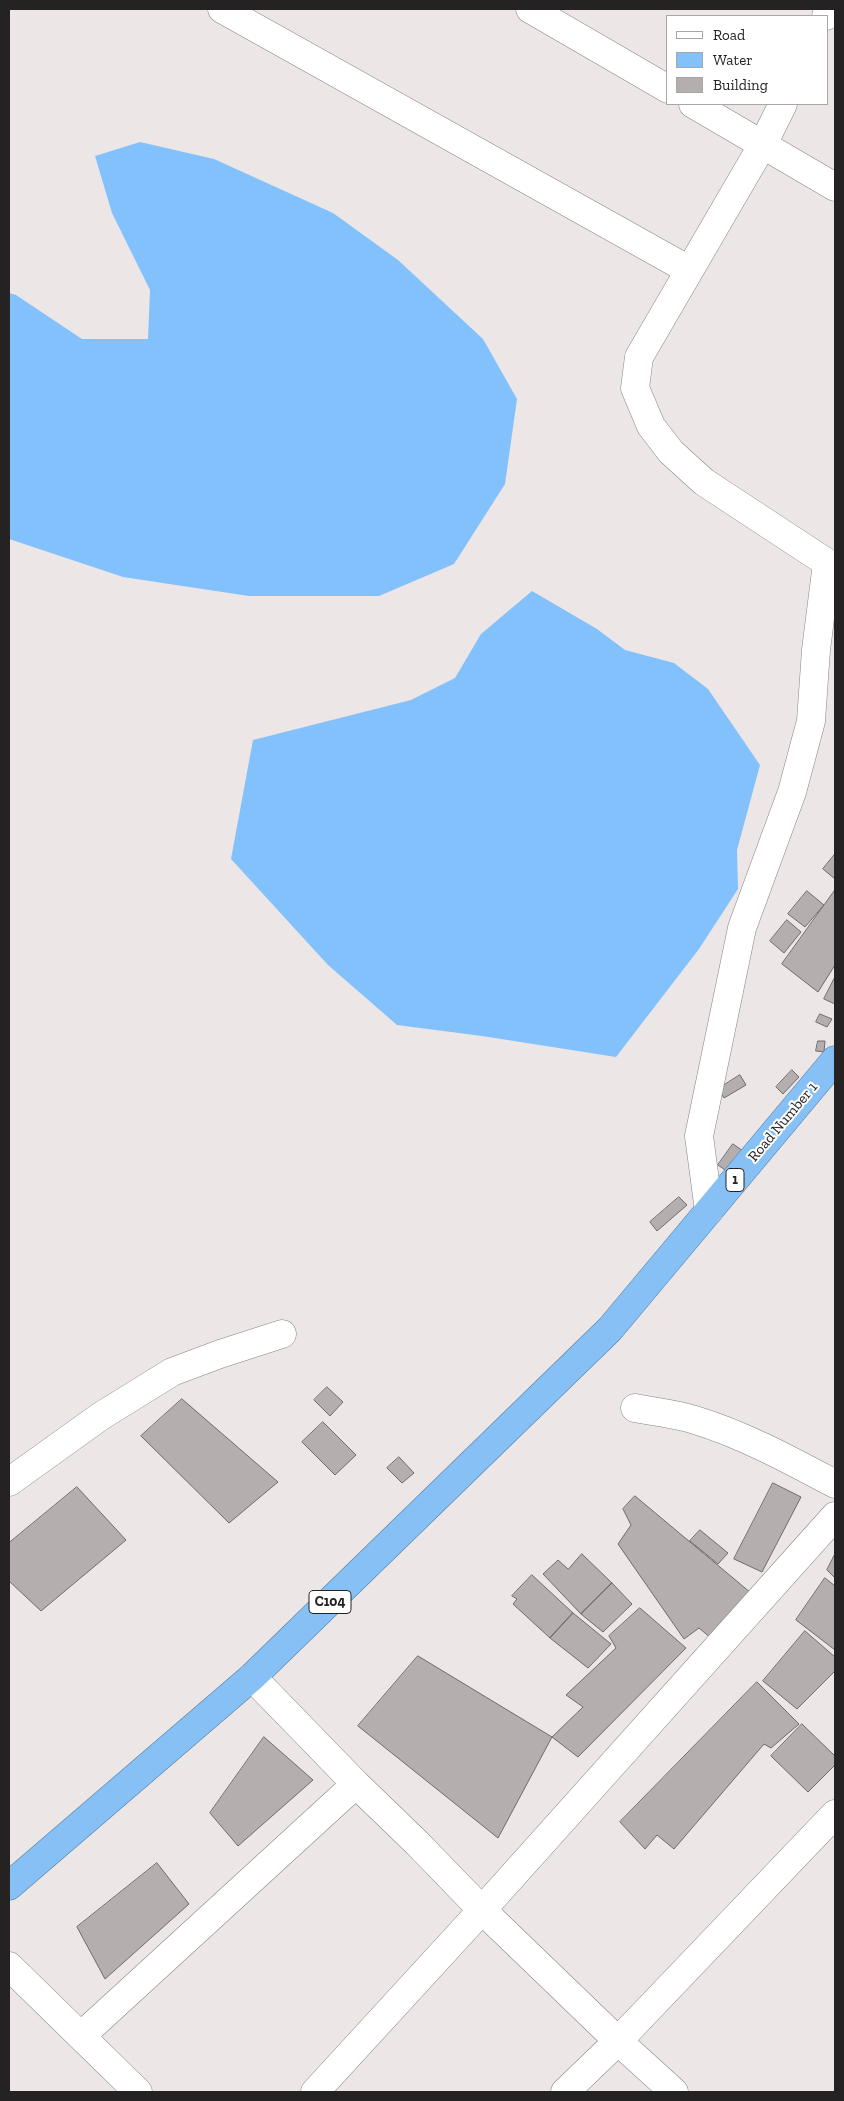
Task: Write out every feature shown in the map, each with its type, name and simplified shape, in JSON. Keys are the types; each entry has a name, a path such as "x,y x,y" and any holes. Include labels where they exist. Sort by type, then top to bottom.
{"highway":[{"name":"Road Number 1","path":"635,1300 835,1060"},
{"name":"C104","path":"9,1886 252,1677 610,1330 635,1300"}],"street":[{"path":"222,9 689,270"},
{"path":"530,9 666,88"},
{"path":"695,105 835,187"},
{"path":"709,1210 699,1136 742,928 792,792 811,721 816,650 831,565 704,482 671,452 651,426 635,388 639,357 763,144 782,105"},
{"path":"9,1482 101,1416 172,1372 282,1334"},
{"path":"635,1408 694,1420 736,1435 786,1458 835,1484"},
{"path":"315,2092 482,1910 835,1516"},
{"path":"252,1677 356,1784 417,1842 482,1910 618,2041 674,2092"},
{"path":"80,2036 356,1784"},
{"path":"566,2092 618,2041 835,1814"},
{"path":"9,1966 138,2092"}],"water":[{"path":"140,142 214,159 333,213 398,260 483,339 517,399 505,484 454,564 379,596 249,596 123,577 9,539 9,293 16,295 82,339 148,339 150,290 112,213 95,156"},
{"path":"532,591 597,629 625,650 674,663 708,689 760,765 737,850 738,889 699,949 616,1057 397,1025 328,965 231,859 253,740 411,700 455,678 481,634"}],"building":[{"path":"835,854 835,879 823,869"},
{"path":"835,890 835,965 818,992 782,964"},
{"path":"807,891 824,905 805,927 788,914"},
{"path":"787,920 801,932 784,953 770,941"},
{"path":"835,977 835,1004 824,999"},
{"path":"820,1014 832,1019 827,1027 816,1022"},
{"path":"818,1041 825,1041 824,1052 816,1051"},
{"path":"792,1070 799,1077 783,1094 776,1087"},
{"path":"740,1075 746,1085 724,1098 718,1089"},
{"path":"733,1144 743,1151 728,1172 718,1165"},
{"path":"679,1197 687,1205 657,1231 650,1222"},
{"path":"327,1387 343,1402 330,1416 314,1400"},
{"path":"182,1399 278,1482 229,1523 141,1436"},
{"path":"323,1422 356,1455 335,1475 302,1442"},
{"path":"399,1457 414,1473 402,1483 387,1468"},
{"path":"773,1483 801,1497 762,1572 734,1559"},
{"path":"77,1487 126,1540 41,1611 9,1581 9,1543"},
{"path":"635,1496 751,1593 712,1639 699,1628 684,1639 618,1544 631,1525 623,1509"},
{"path":"700,1530 728,1553 718,1564 690,1541"},
{"path":"582,1554 612,1583 581,1614 543,1574 558,1560 568,1569"},
{"path":"835,1554 835,1578 827,1570"},
{"path":"532,1575 573,1613 550,1638 513,1604 517,1599 512,1596"},
{"path":"825,1578 835,1586 835,1650 796,1620"},
{"path":"612,1583 632,1604 603,1632 581,1614"},
{"path":"640,1608 686,1648 578,1757 552,1737 583,1707 566,1695 616,1648 609,1636"},
{"path":"573,1613 611,1644 588,1668 550,1638"},
{"path":"805,1631 835,1657 835,1671 797,1709 763,1681"},
{"path":"418,1656 552,1737 498,1838 358,1726"},
{"path":"757,1682 799,1724 771,1748 764,1744 674,1849 657,1835 645,1849 620,1822"},
{"path":"802,1724 835,1756 835,1765 808,1792 771,1756"},
{"path":"264,1737 313,1780 238,1846 210,1813"},
{"path":"157,1863 189,1904 105,1979 77,1927"}]}
